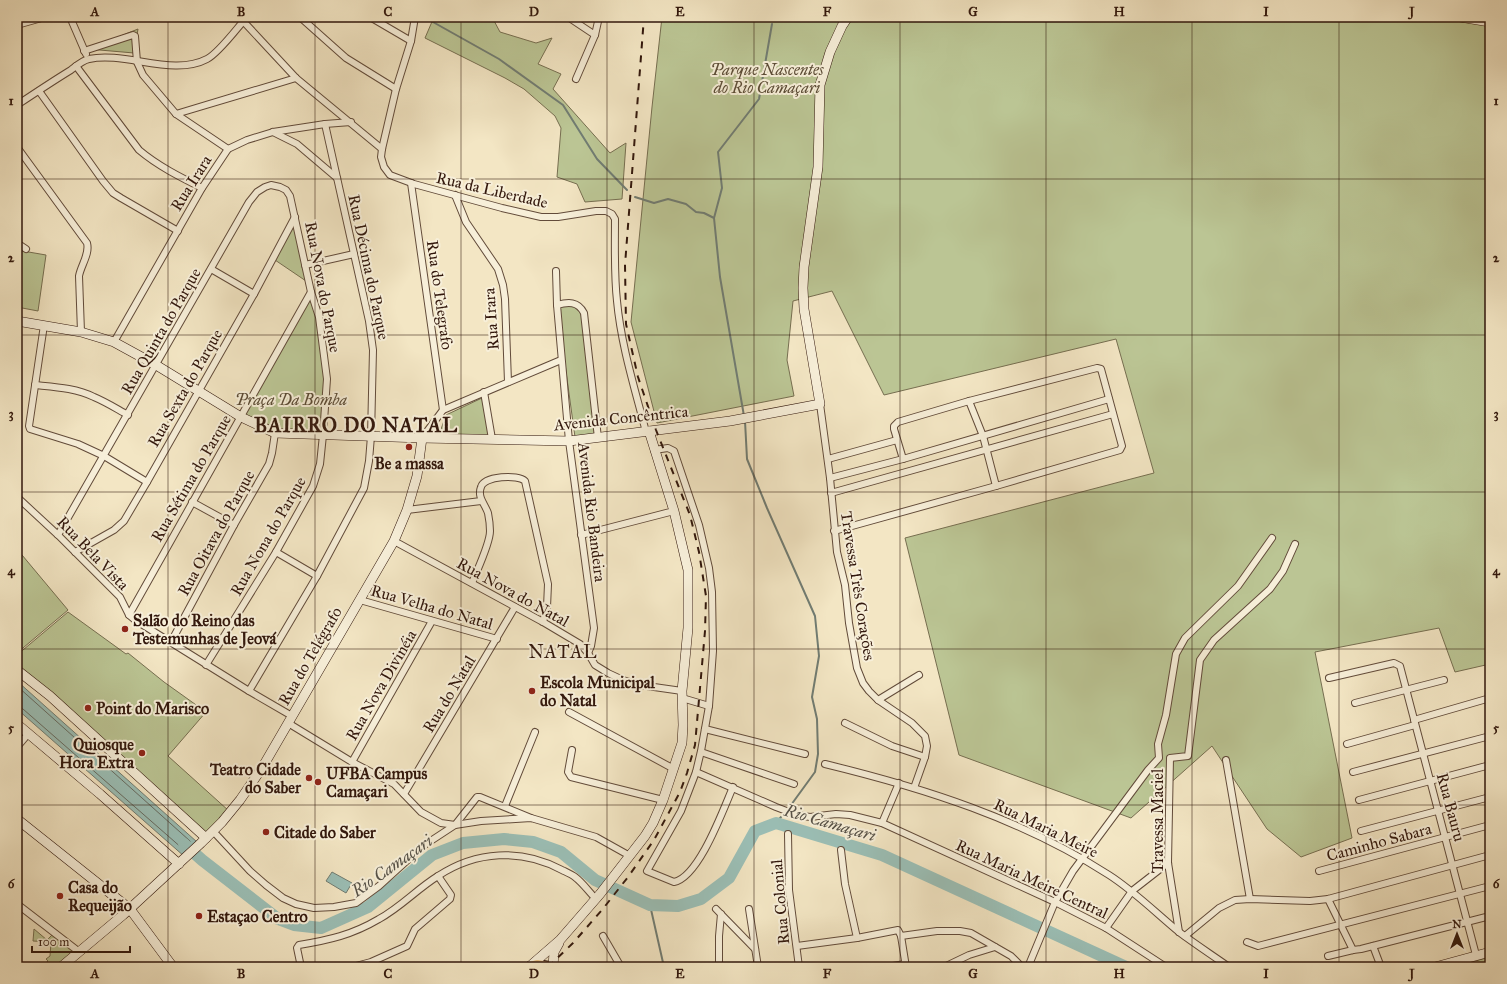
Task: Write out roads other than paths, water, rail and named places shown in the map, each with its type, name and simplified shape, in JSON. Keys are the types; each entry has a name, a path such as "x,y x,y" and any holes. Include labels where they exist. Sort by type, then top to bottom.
{"main road":[{"path":"529,967 537,965 548,967"}],"street":[{"path":"17,25 45,17"},
{"path":"70,17 88,59"},
{"path":"300,17 346,58 396,89"},
{"path":"370,17 411,40"},
{"path":"17,105 88,59 111,57 137,62 177,65 195,63 208,59 245,19 296,78 382,149 396,89 411,40 415,17"},
{"path":"568,17 595,35"},
{"path":"576,79 595,35 598,17"},
{"path":"820,404 804,309 804,267 817,174 820,85 830,52 842,26 848,17"},
{"path":"1460,17 1490,22"},
{"path":"84,51 133,35 135,36 137,62 143,75 176,114 228,149"},
{"path":"76,66 140,150 164,168 202,188"},
{"path":"176,114 296,78"},
{"path":"38,90 113,193 178,231"},
{"name":"Rua Irara","path":"114,342 202,188 228,149 247,140 273,132 325,124 351,122"},
{"name":"Rua Décima do Parque","path":"249,691 317,576 364,488 369,461 373,350 369,321 325,124"},
{"name":"Rua Décima do Parque","path":"273,132 297,144 337,178"},
{"path":"17,147 87,243 88,251 80,268 79,276 81,332"},
{"name":"Rua da Liberdade","path":"382,149 381,157 384,167 390,175 411,183 541,217 558,217 596,211 606,211 612,214 615,219 615,277 617,303 627,361 647,432"},
{"name":"Rua do Telegrafo","path":"411,183 443,410"},
{"name":"Rua Quinta do Parque","path":"58,535 256,192 271,185 286,190 290,196 295,217"},
{"name":"Rua Irara","path":"455,195 466,222 498,269 503,285 505,299 508,382"},
{"name":"Rua Nova do Parque","path":"295,217 311,292 319,317 327,379 323,435"},
{"name":"Rua Sexta do Parque","path":"75,552 114,530 124,521 254,294 295,217"},
{"path":"17,243 26,249"},
{"path":"305,264 354,254"},
{"path":"211,269 254,294"},
{"name":"Avenida Rio Bandeira","path":"556,271 561,360 569,441 594,628 591,646 588,653"},
{"name":"Rua Sétima do Parque","path":"129,615 311,292"},
{"path":"557,305 568,302 573,303 582,308 584,313 598,438"},
{"name":"Avenida Concêntrica","path":"17,321 81,332 114,342 156,365 241,417 274,433 569,441 730,421 820,404"},
{"path":"44,325 29,426 30,429 78,444 104,456 147,482"},
{"path":"422,438 443,410 561,360"},
{"path":"834,531 1120,450 1122,446 1100,369 1097,368 969,401 898,422 894,426 894,429 903,459"},
{"path":"35,385 62,387 78,391 93,396 128,415"},
{"path":"484,392 492,439"},
{"path":"830,478 903,459 1109,399"},
{"path":"969,401 982,436 996,486"},
{"name":"Travessa Três Corações","path":"820,404 828,459 834,531 837,552 845,585 848,623 857,668 863,683 878,700 912,723 925,736 927,746 925,757 914,788"},
{"path":"831,494 1113,414"},
{"path":"529,967 560,940 598,897 616,875 653,823 674,769 682,736 682,694 688,628 688,570 674,511 647,432"},
{"name":"Rua Oitava do Parque","path":"171,642 234,525 269,464 272,453 274,433"},
{"name":"Rua Nona do Parque","path":"206,665 276,552 317,476 320,464 323,435"},
{"name":"Rua do Telégrafo","path":"61,967 78,951 130,909 182,862 213,831 240,800 262,768 394,540 407,510 416,476 422,438"},
{"path":"828,459 897,440"},
{"path":"654,450 668,448 674,451 699,525 709,568 712,592 713,651 706,729 696,772 681,811 648,871 674,882 686,875 695,865 709,843 733,787"},
{"path":"472,583 490,536 488,512 481,501 481,486 487,480 510,477 519,478 525,481 548,584 547,607 543,622"},
{"name":"Rua Bela Vista","path":"17,498 22,500 120,597 129,615 135,620 249,691 352,762 394,784 421,812 429,818 441,823 455,825"},
{"path":"407,510 481,501"},
{"path":"192,502 234,525"},
{"path":"581,535 674,511"},
{"path":"1028,967 1055,902 1073,871 1148,770 1159,758 1158,744 1166,715 1176,654 1186,638 1238,586 1272,538"},
{"name":"Rua Nova do Natal","path":"394,540 580,644 588,653 595,665 623,680 682,694 709,706"},
{"name":"Travessa Maciel","path":"1179,932 1168,863 1170,758 1188,756 1200,660 1214,640 1270,590 1283,571 1295,544"},
{"path":"276,552 317,576"},
{"name":"Rua Velha do Natal","path":"360,600 497,638"},
{"name":"Rua do Natal","path":"404,794 515,607"},
{"name":"Rua Nova Divinéia","path":"352,762 432,621"},
{"name":"Rua Bauru","path":"1329,678 1394,663 1400,666 1476,956"},
{"path":"17,670 50,696 203,841"},
{"path":"878,700 919,675"},
{"path":"1355,703 1444,680"},
{"path":"1347,744 1490,698"},
{"path":"569,712 674,769"},
{"path":"845,723 892,746 925,757"},
{"path":"17,724 182,862"},
{"path":"706,729 805,754"},
{"path":"505,806 535,732"},
{"path":"17,747 29,733"},
{"path":"1353,772 1490,736"},
{"path":"572,750 568,772 571,777 663,800"},
{"path":"701,752 794,784"},
{"path":"1226,760 1250,899"},
{"name":"Rua Maria Meire","path":"825,764 914,788 992,816 1060,846 1132,891 1179,932 1229,967"},
{"path":"1359,800 1490,765"},
{"name":"Rua Maria Meire Central","path":"696,772 796,815 810,817 836,814 850,815 882,823 1055,902 1106,928 1166,967"},
{"path":"882,823 899,783"},
{"path":"213,831 250,871 283,898 296,904 314,908 334,907 356,903 379,886 423,846 455,825 478,797 505,806 531,818 596,837 630,856"},
{"path":"1361,831 1490,797"},
{"path":"455,825 481,821 531,818"},
{"path":"17,819 130,909 173,967"},
{"name":"Caminho Sabara","path":"1319,871 1490,825"},
{"name":"Rua Colonial","path":"788,834 789,890 799,967"},
{"path":"841,850 850,912 857,938"},
{"path":"302,967 297,948 299,945 335,939 379,920 438,876 464,862 484,857 510,855 529,857 546,862 575,877 598,897"},
{"path":"1185,936 1228,903 1235,900 1310,901 1328,899 1490,855"},
{"path":"1106,928 1132,891 1168,863"},
{"path":"352,967 371,962 407,946 415,929 450,899 451,895 438,876"},
{"path":"1247,942 1258,946 1490,886"},
{"path":"1328,899 1353,950"},
{"path":"17,904 78,951"},
{"path":"716,909 755,949"},
{"path":"749,909 758,967"},
{"path":"719,967 721,914"},
{"path":"1328,956 1362,949 1490,916"},
{"path":"797,946 857,938 897,930 900,934 905,965 887,967"},
{"path":"900,934 937,930 971,933 1011,956 1022,967"},
{"path":"604,936 620,967"},
{"path":"553,967 554,952 560,940"},
{"path":"944,967 995,946"},
{"path":"1373,946 1381,967"},
{"path":"1434,967 1490,952"}],"water":[{"path":"17,681 197,842 185,857 17,709"},
{"path":"332,872 352,883 346,893 326,881"}],"waterway":[{"path":"424,17 499,59 563,105 597,159 627,190"},
{"path":"744,416 720,277 714,218 722,188 718,152 759,99 772,24"},
{"path":"635,197 654,203 668,199 686,204 696,212 704,213 714,218"},
{"path":"745,421 747,459 815,616 819,656 812,697 817,719 818,754 815,772 791,805"},
{"name":"Rio Camaçari","path":"776,823 781,817"},
{"name":"Rio Camaçari","path":"184,844 202,860 278,919 294,925 321,928 368,907 432,855 463,843 504,839 533,842 561,852 595,880 650,905 678,906 701,899 729,878 755,831 776,823 882,855 1126,967"},
{"path":"650,905 664,967"}],"railway":[{"path":"548,967 573,943 602,910 654,840 680,792 695,745 705,631 706,596 699,552 690,515 656,430 638,377 626,324 625,265 644,17"}],"place":[{"name":"Be a massa","path":"409,447"},
{"name":"Salão do Reino das Testemunhas de Jeová","path":"125,629"},
{"name":"Escola Municipal do Natal","path":"532,691"},
{"name":"Point do Marisco","path":"88,708"},
{"name":"Quiosque Hora Extra","path":"142,753"},
{"name":"Teatro Cidade do Saber","path":"309,778"},
{"name":"UFBA Campus Camaçari","path":"318,782"},
{"name":"Citade do Saber","path":"266,832"},
{"name":"Casa do Requeijão","path":"60,896"},
{"name":"Estaçao Centro","path":"199,916"}],"district":[{"name":"BAIRRO DO NATAL","path":"356,425"},
{"name":"NATAL","path":"563,652"}],"park label":[{"name":"Parque Nascentes do Rio Camaçari","path":"767,78"},
{"name":"Praça Da Bomba","path":"291,399"}]}
